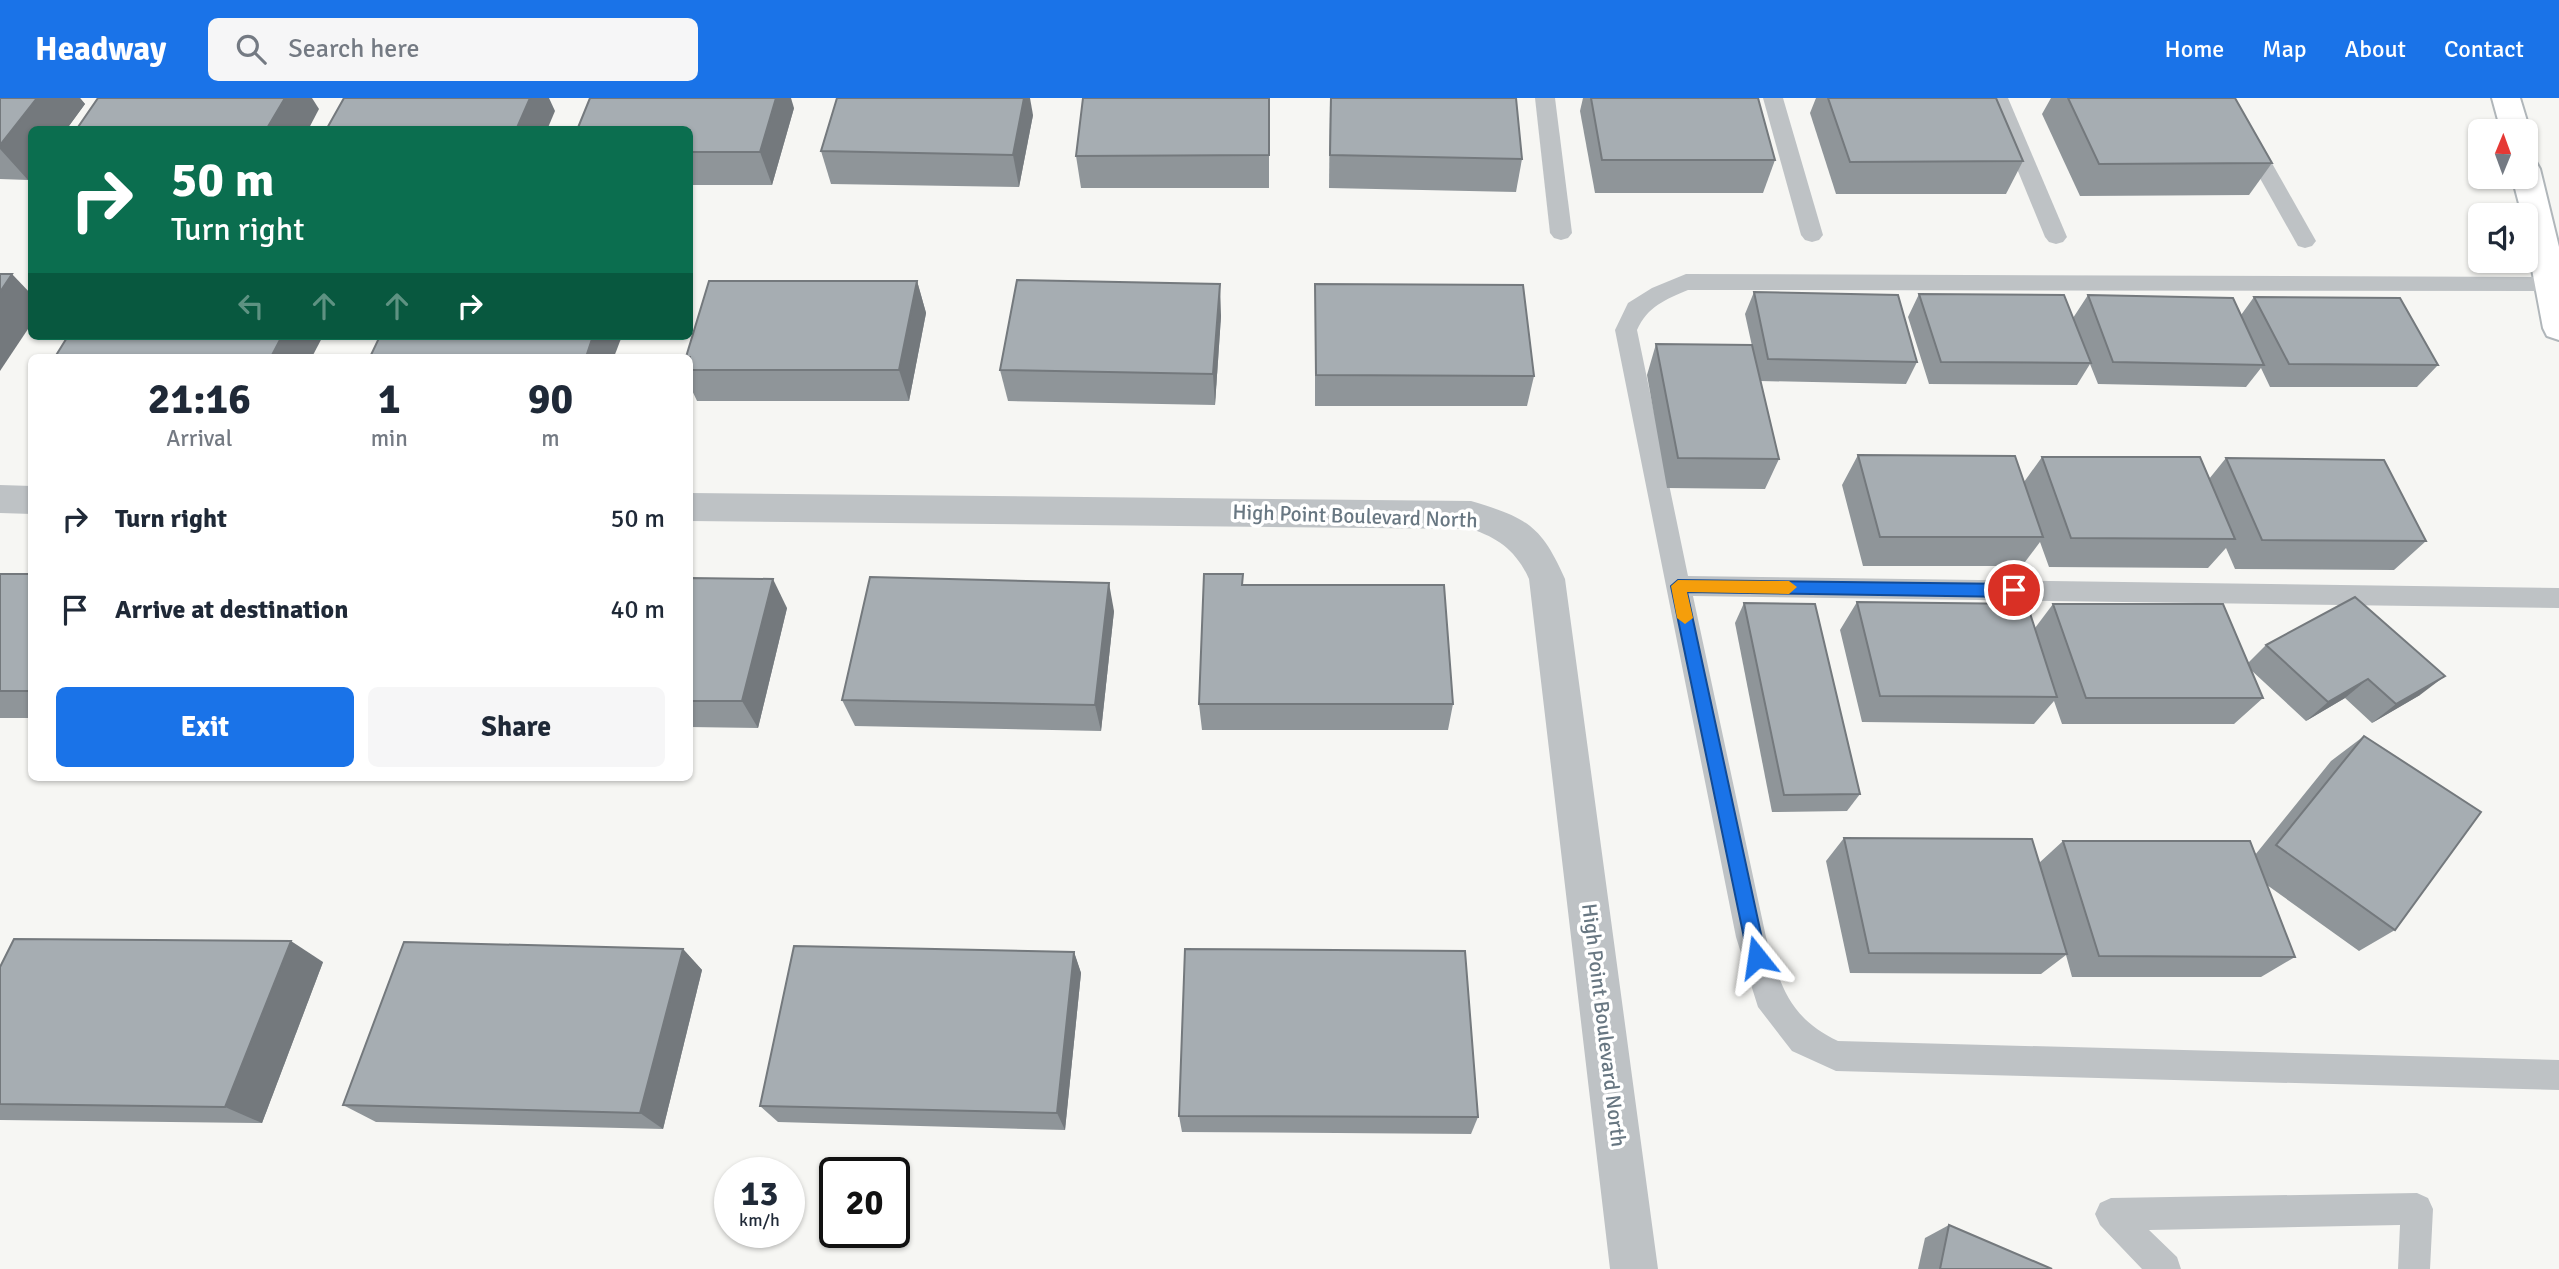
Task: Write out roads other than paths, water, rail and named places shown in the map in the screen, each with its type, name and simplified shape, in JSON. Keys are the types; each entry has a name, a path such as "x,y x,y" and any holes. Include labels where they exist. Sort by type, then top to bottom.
{"street":[{"path":"2506,98 2512,119"},
{"path":"2530,189 2552,284 2559,328"},
{"path":"0,499 28,500"},
{"name":"High Point Boulevard North","path":"693,507 1471,515 1507,526 1535,550 1547,579 1634,1269"}],"lane":[{"path":"1545,98 1561,233"},
{"path":"1773,98 1812,235"},
{"path":"1998,98 2056,237"},
{"path":"2225,98 2305,241"},
{"path":"2552,284 1686,282 1660,293 1636,309 1626,330 1751,937 1769,998 1803,1040 1836,1056 2559,1075"},
{"path":"1678,586 2559,598"},
{"path":"2165,1269 2111,1214 2417,1209 2414,1269"}]}
